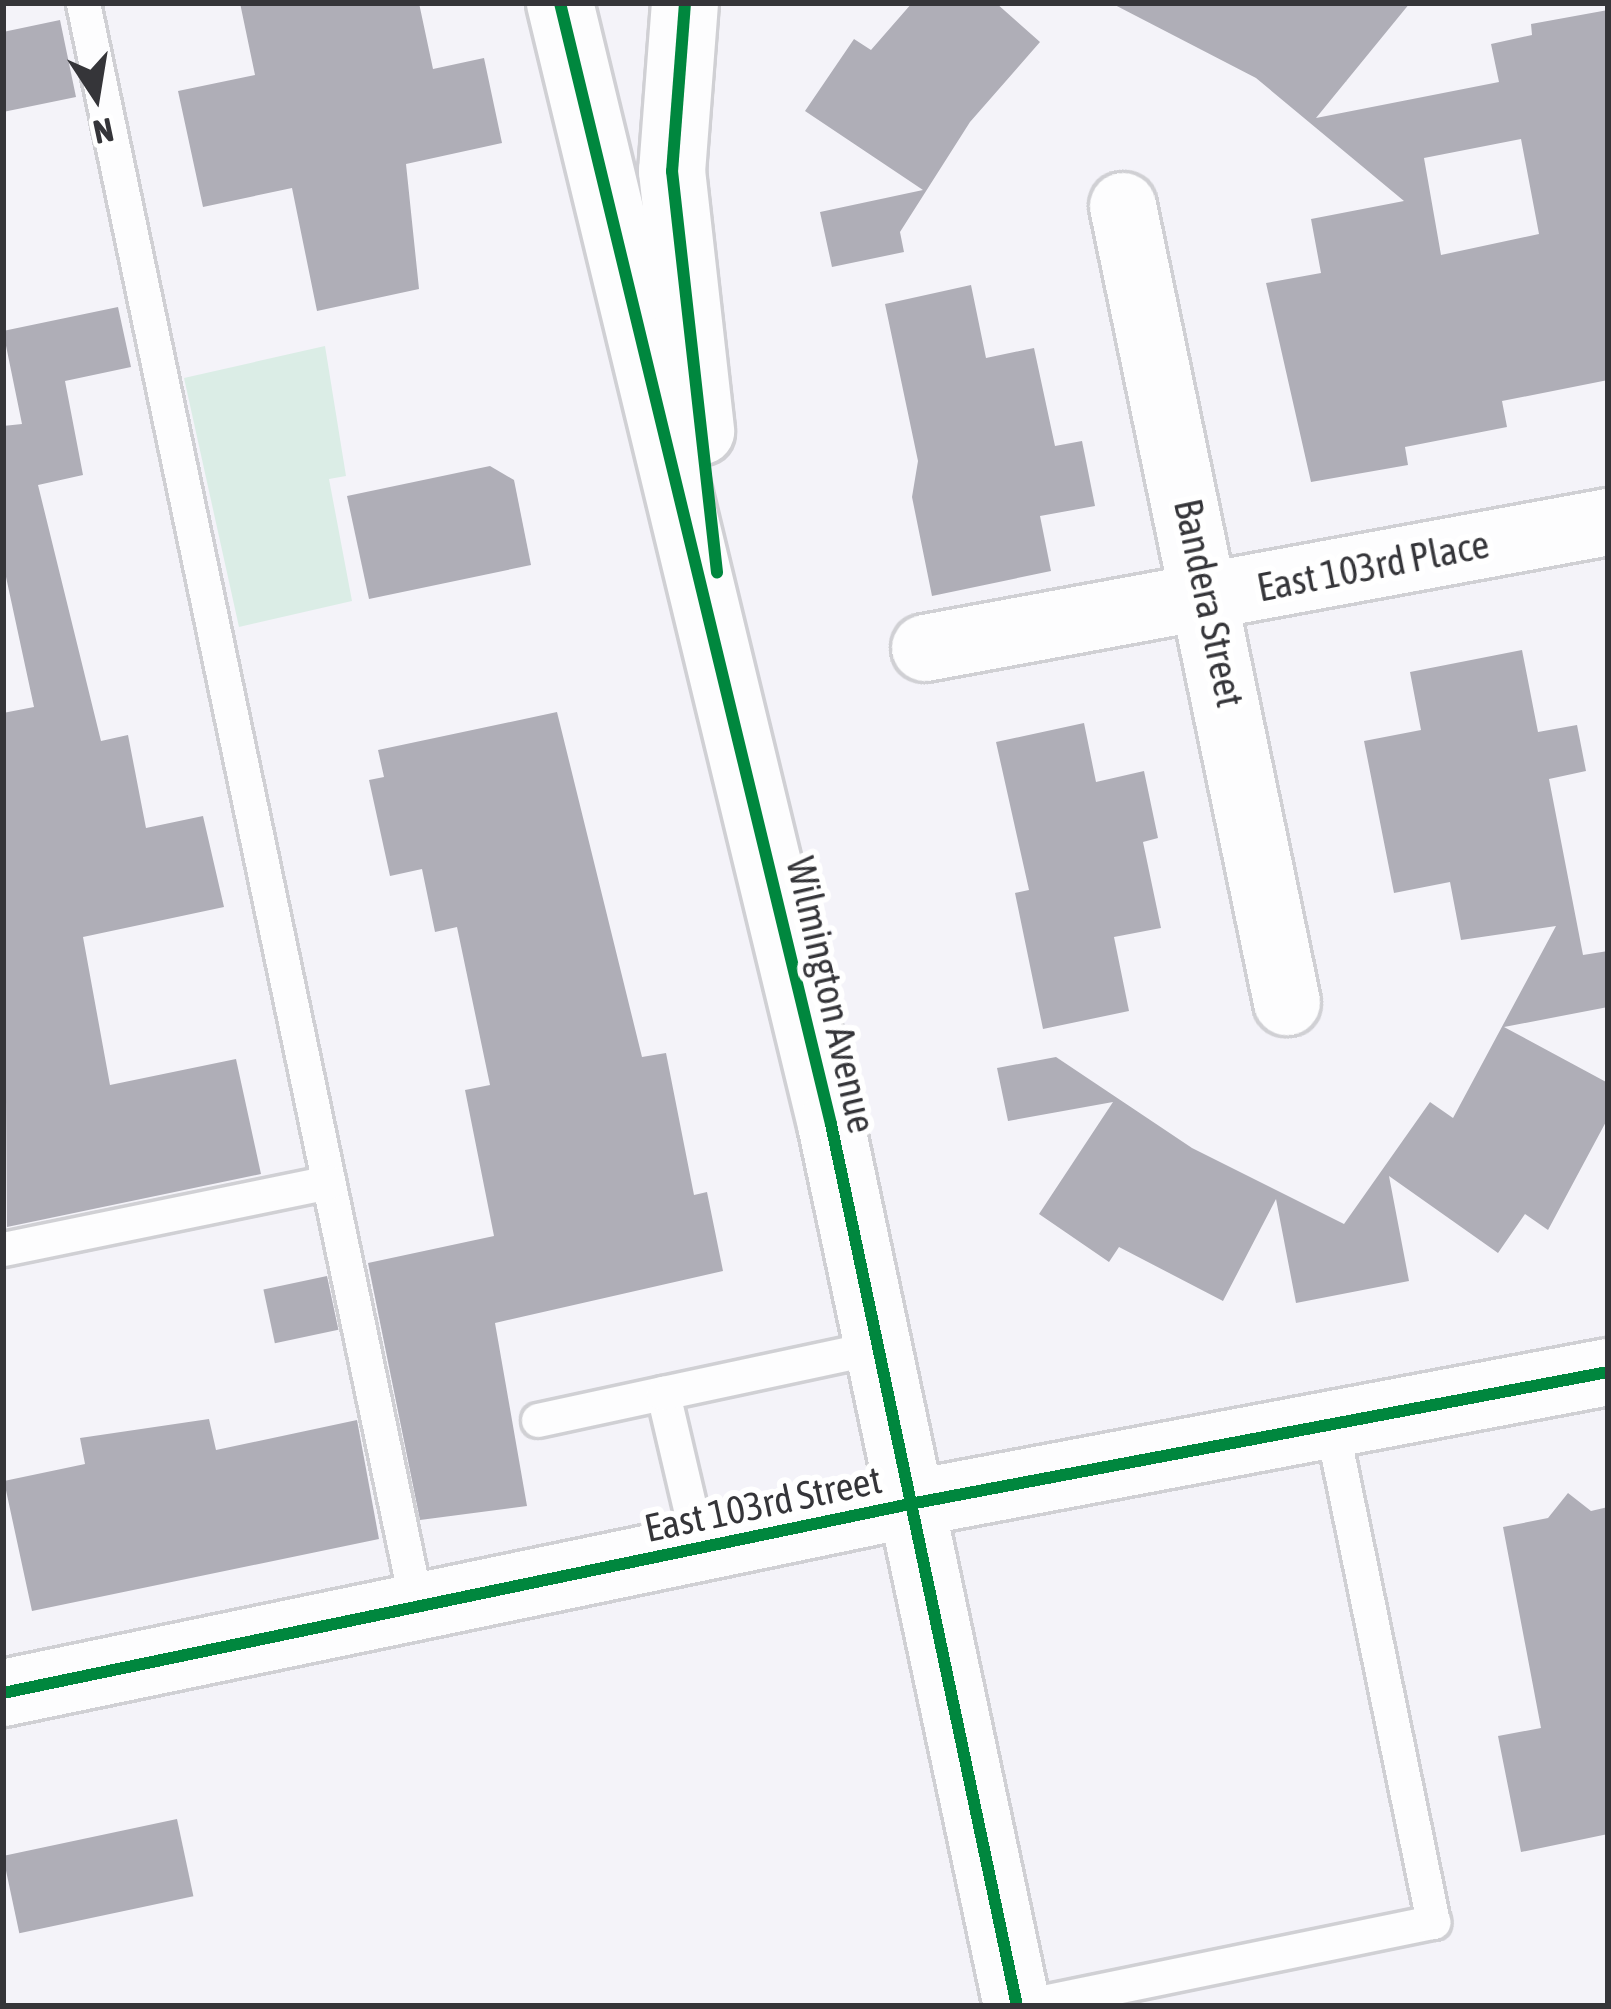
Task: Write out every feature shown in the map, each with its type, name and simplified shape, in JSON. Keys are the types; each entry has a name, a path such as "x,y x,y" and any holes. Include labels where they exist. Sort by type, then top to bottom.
{"street":[{"name":"Wilmington Avenue","path":"560,3 731,697 1020,2006"},
{"path":"685,3 672,171 731,697"},
{"name":"Bandera Street","path":"1123,206 1210,596 1287,1002"},
{"name":"East 103rd Place","path":"925,648 1608,522"},
{"name":"East 103rd Street","path":"3,1694 910,1504 1608,1372"}],"lane":[{"path":"83,3 417,1607"},
{"path":"3,1249 328,1182"},
{"path":"538,1420 877,1347"},
{"path":"664,1393 699,1547"},
{"path":"1020,2006 1433,1922 1330,1424"}],"shaded area":[{"path":"325,346 346,476 329,479 352,601 239,627 184,378"}],"building":[{"path":"240,3 419,3 433,69 484,58 502,143 406,164 419,289 317,311 292,188 203,207 178,91 255,75"},
{"path":"912,3 996,3 1040,42 970,122 900,232 904,252 832,267 820,212 923,190 805,111 854,39 871,50"},
{"path":"1111,3 1410,3 1316,118 1499,82 1491,44 1532,35 1531,24 1608,10 1608,380 1502,401 1507,427 1405,447 1408,465 1311,482 1266,283 1321,273 1311,219 1404,201 1256,78","holes":["1521,139 1539,234 1441,255 1424,158"]},
{"path":"60,20 76,97 3,112 3,32"},
{"path":"971,285 986,358 1034,348 1055,446 1082,441 1095,506 1040,516 1051,571 932,596 912,497 918,461 885,304"},
{"path":"118,307 131,367 65,381 83,475 38,485 101,741 128,735 146,828 203,816 224,907 83,937 110,1085 236,1059 261,1174 7,1227 3,713 34,707 3,563 3,426 22,424 3,331"},
{"path":"490,466 514,480 531,565 369,599 347,496"},
{"path":"1522,650 1538,732 1577,725 1586,771 1549,779 1583,955 1608,951 1608,1007 1504,1027 1608,1083 1608,1118 1548,1230 1525,1214 1498,1253 1389,1176 1409,1281 1296,1303 1276,1199 1223,1301 1119,1247 1109,1262 1039,1214 1113,1102 1008,1121 997,1068 1056,1057 1192,1148 1344,1224 1430,1102 1453,1118 1556,926 1461,940 1450,882 1394,893 1364,741 1421,730 1410,672"},
{"path":"557,712 642,1057 666,1053 694,1195 707,1192 723,1271 495,1323 527,1506 420,1520 368,1263 494,1236 465,1090 490,1085 457,927 435,932 422,869 390,876 369,780 384,777 378,750"},
{"path":"1084,723 1096,782 1144,771 1158,838 1143,842 1161,928 1114,937 1129,1011 1043,1029 1015,893 1029,890 996,742"},
{"path":"327,1276 338,1330 275,1343 263,1290"},
{"path":"209,1419 216,1450 357,1420 379,1539 32,1611 4,1481 85,1464 80,1438"},
{"path":"1568,1493 1591,1511 1608,1507 1608,1834 1521,1852 1498,1736 1541,1728 1503,1527 1548,1518"},
{"path":"177,1819 193,1896 19,1933 3,1856"}],"cycle path":[{"path":"560,3 831,1124 1017,2006"},
{"path":"685,3 672,171 717,572"},
{"path":"3,1693 910,1504 1608,1372"}]}
